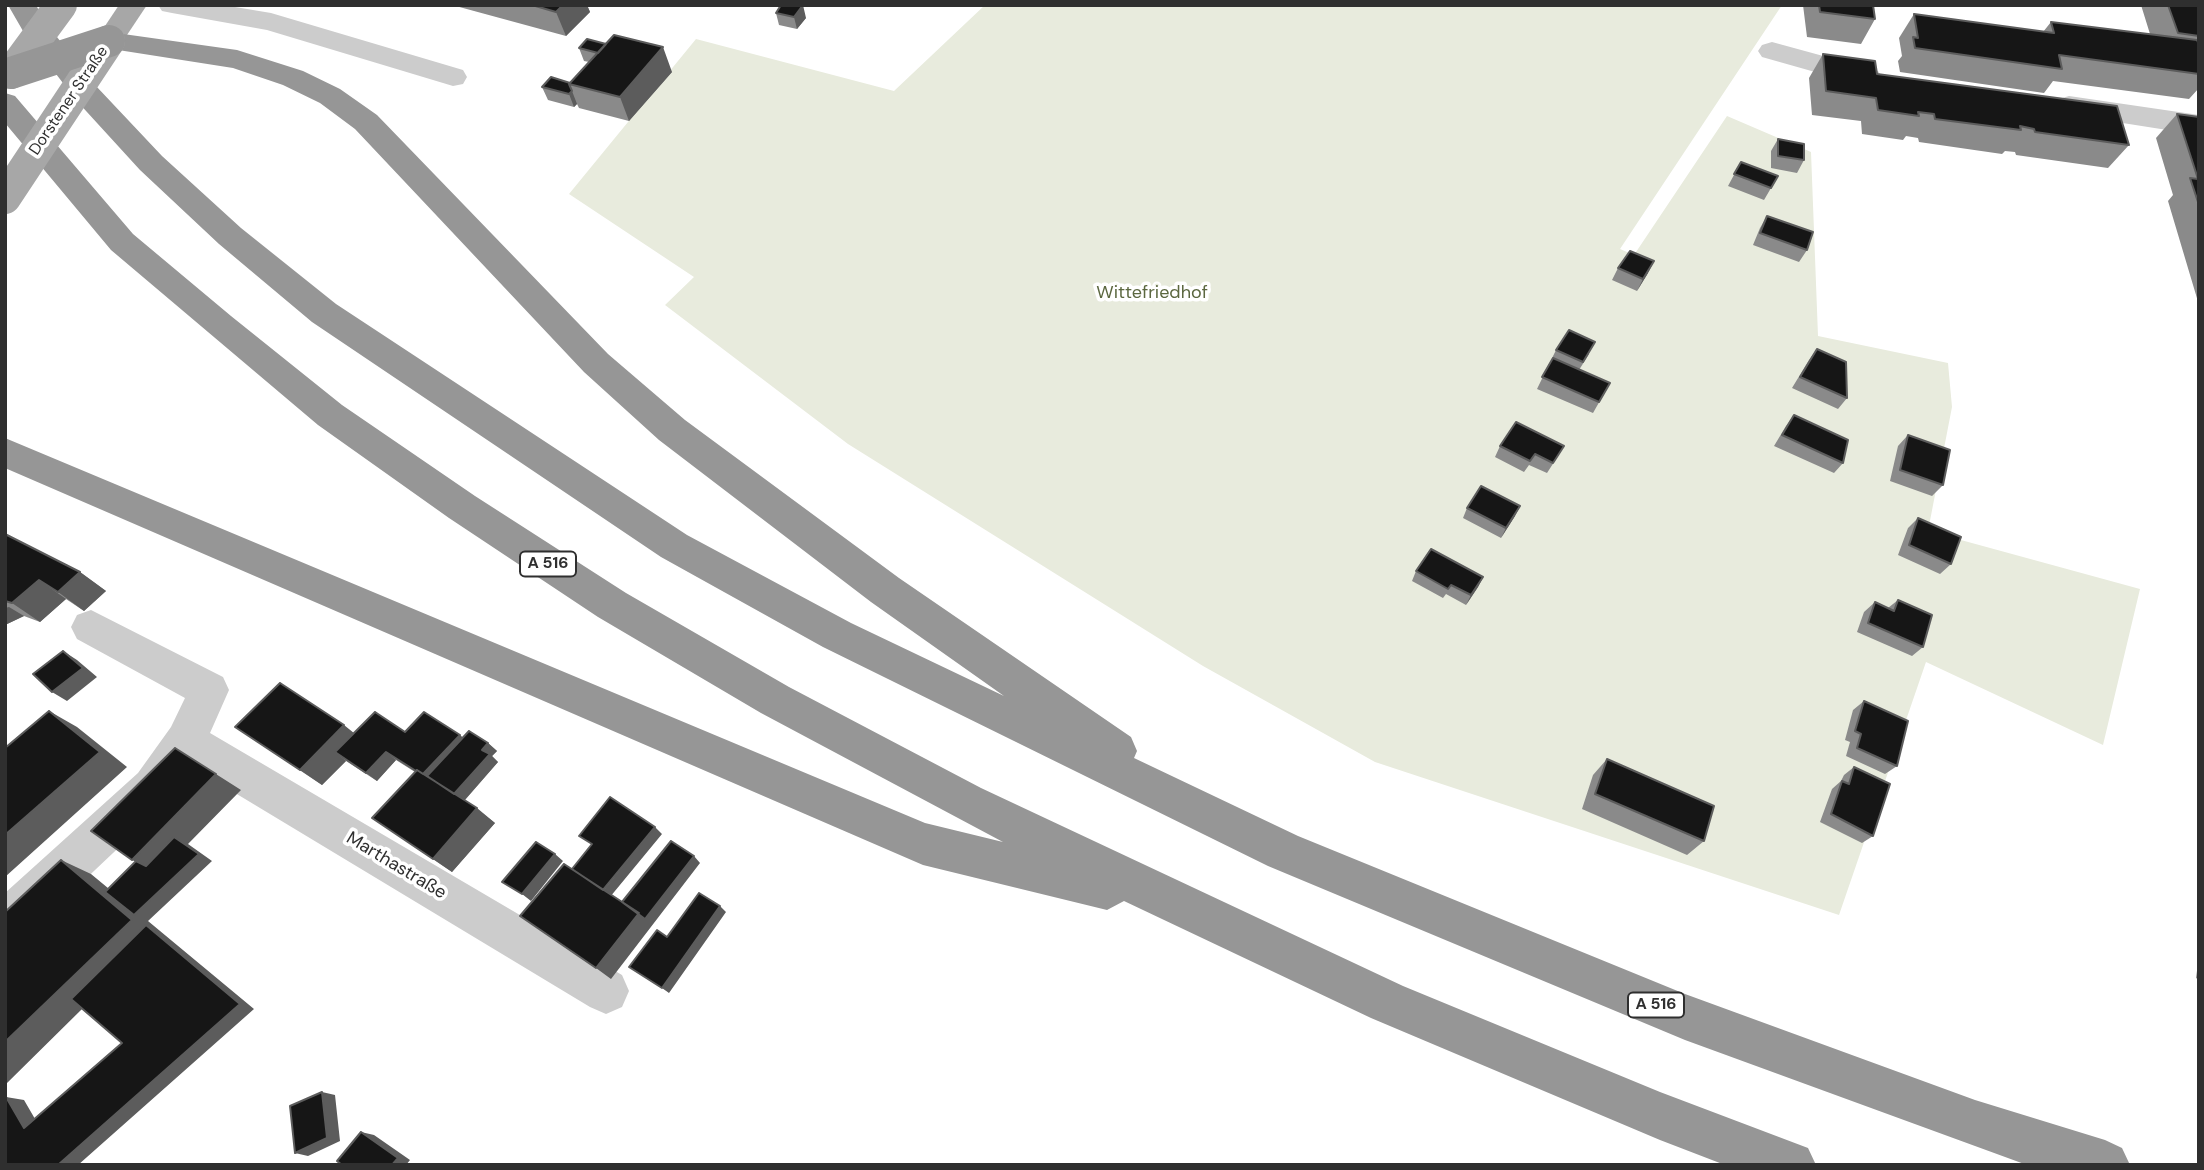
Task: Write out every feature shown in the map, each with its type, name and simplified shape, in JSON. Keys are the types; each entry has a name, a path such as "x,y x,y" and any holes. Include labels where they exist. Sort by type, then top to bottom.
{"highway":[{"name":"A 516","path":"22,5 33,25 86,93 151,163 230,236 324,313 674,546 837,635 1215,821 1425,912 1685,1017 1975,1124 2105,1165"},
{"path":"7,86 109,41 237,60 293,78 330,96 366,122 596,363 672,430 875,582 1215,821"},
{"name":"A 516","path":"7,86 122,242 330,415 462,507 612,605 775,700 966,802 1177,904 1387,1002 1660,1116 1791,1165"},
{"path":"5,452 923,844 1177,904"}],"main road":[{"path":"7,86 61,5"},
{"name":"Dorstener Straße","path":"5,198 133,5"}],"street":[{"path":"172,5 271,22 453,77"},
{"path":"1772,51 1853,76 1894,81"},
{"path":"2046,103 2199,125"},
{"path":"5,924 153,787 186,741 209,690 91,627"},
{"name":"Marthastraße","path":"186,741 606,991"}],"green space":[{"name":"Wittefriedhof","path":"985,5 1782,5 1620,249 1634,255 1727,116 1811,152 1818,336 1948,363 1952,407 1928,531 2140,589 2103,745 1926,662 1839,915 1375,762 1203,666 848,444 665,305 694,277 569,194 696,39 894,91"}],"building":[{"path":"532,5 563,5 556,12"},
{"path":"781,5 803,5 794,17 776,13"},
{"path":"1819,5 1873,5 1875,19 1820,12"},
{"path":"2168,5 2199,5 2199,36 2178,33"},
{"path":"1914,14 2054,33 2051,22 2197,40 2199,74 2059,55 2062,69 1915,48 1913,37 1918,38"},
{"path":"614,35 663,47 620,97 569,84"},
{"path":"587,39 606,44 598,53 579,48"},
{"path":"1823,54 1875,61 1877,74 2117,106 2129,145 2035,132 2034,129 2020,126 2021,130 1935,119 1934,114 1918,112 1919,116 1878,110 1876,98 1826,91"},
{"path":"551,77 570,83 572,91 569,94 542,87"},
{"path":"2177,114 2199,117 2199,205 2190,178 2198,179"},
{"path":"1778,139 1804,144 1804,160 1778,156"},
{"path":"1741,162 1778,176 1771,188 1734,174"},
{"path":"1767,216 1813,232 1807,250 1760,233"},
{"path":"1630,251 1654,261 1643,279 1618,268"},
{"path":"1569,330 1595,342 1583,362 1556,350"},
{"path":"1817,349 1846,362 1847,398 1800,377"},
{"path":"1553,358 1610,383 1599,402 1542,377"},
{"path":"1794,415 1848,440 1843,463 1782,435"},
{"path":"1516,422 1564,446 1553,463 1535,454 1530,461 1500,446"},
{"path":"1908,435 1950,450 1943,485 1900,470"},
{"path":"1481,486 1520,506 1506,528 1467,508"},
{"path":"1918,518 1961,537 1951,564 1909,545"},
{"path":"5,534 80,572 58,592 39,580 12,603 5,601"},
{"path":"1431,549 1483,577 1471,595 1451,585 1448,589 1416,571"},
{"path":"1898,600 1932,615 1923,647 1868,623 1875,602 1894,611"},
{"path":"63,651 83,668 52,692 33,674"},
{"path":"280,683 344,725 300,770 235,727"},
{"path":"1864,701 1908,721 1897,766 1857,748 1861,734 1855,731"},
{"path":"49,711 100,752 5,835 5,748"},
{"path":"375,712 405,732 424,712 460,735 423,774 386,752 366,773 335,752"},
{"path":"469,731 488,743 482,750 490,754 454,794 427,776"},
{"path":"175,748 216,774 132,860 91,831"},
{"path":"1607,759 1714,806 1704,841 1595,794"},
{"path":"1854,767 1890,784 1873,836 1831,814 1842,781 1849,784"},
{"path":"417,770 477,808 433,859 372,818"},
{"path":"610,797 655,827 603,890 572,869 592,844 579,836"},
{"path":"174,837 199,854 134,915 105,892 136,861 146,866"},
{"path":"671,841 694,856 645,919 622,902"},
{"path":"536,842 555,854 522,894 502,882"},
{"path":"61,860 132,920 5,1042 5,912"},
{"path":"564,864 639,913 596,968 520,916"},
{"path":"699,893 720,906 662,988 629,967 657,930 667,937"},
{"path":"146,925 240,1004 58,1165 5,1165 5,1097 24,1128 122,1043 71,999"},
{"path":"322,1092 327,1138 295,1153 290,1106"},
{"path":"361,1132 398,1158 392,1165 342,1165 337,1161"}]}
